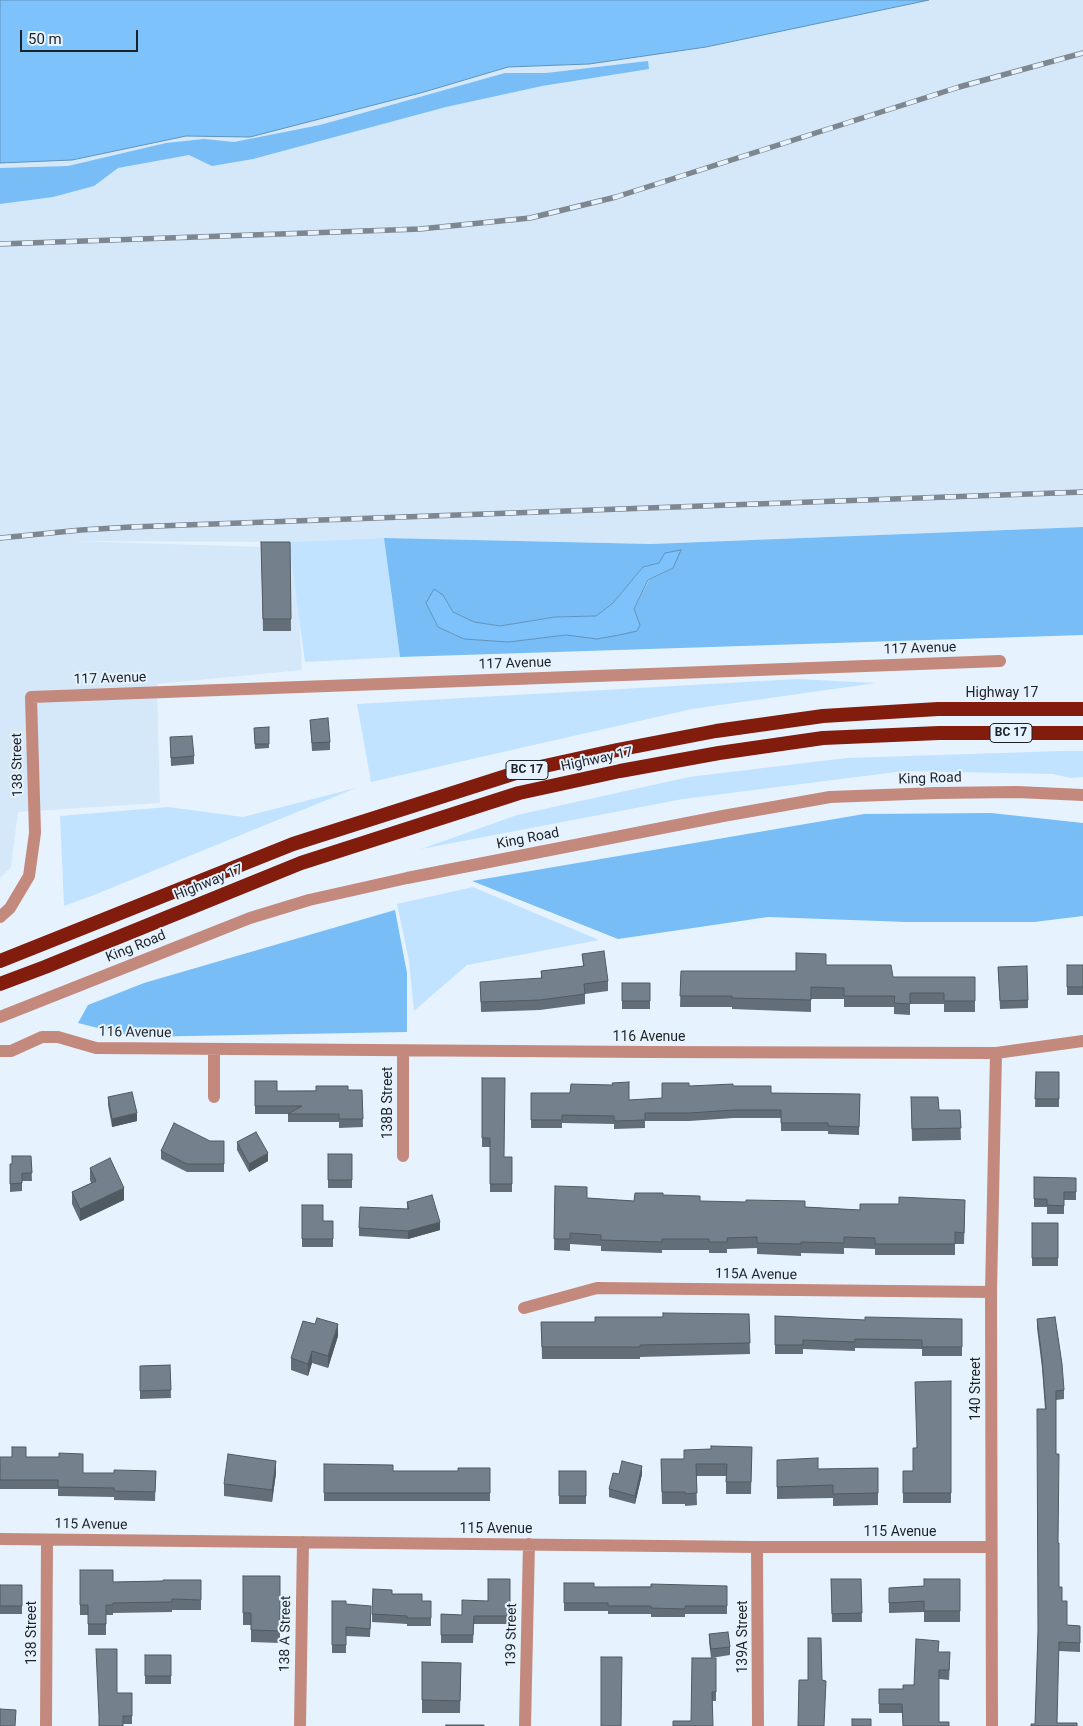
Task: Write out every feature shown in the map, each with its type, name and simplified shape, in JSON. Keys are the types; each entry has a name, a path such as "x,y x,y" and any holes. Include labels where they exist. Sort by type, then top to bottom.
{"highway":[{"name":"Highway 17","path":"0,961 294,844 531,769 716,731 823,716 938,709 1083,709"},
{"name":"Highway 17","path":"0,984 45,968 301,863 528,791 620,771 719,753 823,738 938,733 1083,733"}],"street":[{"name":"117 Avenue","path":"31,697 1000,661"},
{"name":"138 Street","path":"0,917 10,908 30,876 35,833 31,697"},
{"name":"King Road","path":"0,1017 250,918 309,900 407,878 830,797 1016,792 1083,795"},
{"name":"116 Avenue","path":"0,1051 10,1051 42,1037 58,1037 96,1048 403,1051 996,1053 1083,1041"},
{"path":"214,1049 214,1097"},
{"name":"138B Street","path":"403,1051 403,1156"},
{"name":"140 Street","path":"992,1726 991,1292 996,1053"},
{"name":"115A Avenue","path":"524,1308 597,1288 991,1292"},
{"name":"115 Avenue","path":"0,1539 757,1547 991,1547"},
{"name":"138 Street","path":"46,1726 47,1540"},
{"name":"138 A Street","path":"300,1726 303,1542"},
{"name":"139 Street","path":"525,1726 529,1544"},
{"name":"139A Street","path":"757,1547 758,1726"}],"shaded area":[{"path":"0,0 929,0 706,47 589,64 508,67 424,92 250,137 186,136 72,160 0,163"},
{"path":"929,0 1083,0 1083,527 651,544 384,538 289,542 71,541 296,548 302,670 157,684 160,803 18,812 11,867 0,878 0,163 72,160 186,136 250,137 424,92 508,67 589,64 706,47"},
{"path":"648,61 649,69 542,86 446,107 253,159 212,166 189,155 118,168 94,186 53,197 0,204 0,168 68,166 166,143 204,139 234,142 320,125 505,73 546,73"},
{"path":"1083,527 1083,635 400,657 384,538 651,544","holes":["659,563 673,568 649,580 634,609 640,625 637,631 597,639 566,635 508,642 464,639 438,627 426,603 443,595 453,612 474,622 500,626 555,617 596,616 613,603 643,567"]},
{"path":"384,538 400,657 305,662 289,542"},
{"path":"681,550 673,568 648,580 634,609 640,625 637,631 619,635 597,639 566,635 508,642 464,639 438,627 426,603 434,589 443,595 453,612 474,622 500,626 555,617 596,616 613,603 643,567 659,563 665,553"},
{"path":"797,679 876,683 692,709 371,782 357,704"},
{"path":"1083,751 1083,777 1071,778 1052,774 904,771 683,799 421,849 517,815 689,777 846,758"},
{"path":"356,788 64,906 60,816 168,807 243,817"},
{"path":"991,813 1083,823 1083,916 1034,922 907,922 768,917 618,939 472,881 864,814"},
{"path":"473,887 599,940 467,965 414,1011 409,961 397,904"},
{"path":"395,910 407,973 407,1032 134,1037 78,1023 88,1005 144,983"}],"building":[{"path":"261,542 290,542 291,619 263,619"},
{"path":"328,718 330,742 312,743 310,720"},
{"path":"269,727 269,744 255,744 254,728"},
{"path":"192,736 194,756 171,758 170,737"},
{"path":"604,951 608,981 584,984 585,994 540,1000 481,1002 480,982 542,978 541,971 584,966 582,954"},
{"path":"796,953 826,954 826,965 891,965 893,977 975,977 975,1001 944,1001 944,993 910,993 910,1004 894,1003 895,996 844,996 844,988 811,987 811,1000 732,998 732,996 680,996 681,971 796,971"},
{"path":"1067,965 1083,965 1083,987 1067,987"},
{"path":"1027,966 1028,1000 1000,1001 998,967"},
{"path":"622,983 650,983 650,1001 622,1001"},
{"path":"1036,1072 1059,1072 1059,1099 1035,1099"},
{"path":"482,1078 505,1078 504,1157 512,1157 512,1184 490,1184 490,1138 482,1138"},
{"path":"255,1081 277,1081 277,1091 316,1091 316,1086 348,1086 348,1090 362,1090 363,1119 339,1119 339,1114 288,1114 302,1106 255,1106"},
{"path":"629,1082 629,1100 662,1098 662,1083 689,1083 689,1086 733,1084 733,1086 771,1086 771,1093 860,1094 859,1127 828,1126 828,1123 781,1123 781,1110 645,1113 645,1120 614,1121 614,1116 562,1115 562,1120 531,1120 531,1093 570,1093 571,1084 613,1085 612,1083"},
{"path":"132,1092 137,1113 112,1119 108,1097"},
{"path":"911,1097 938,1097 939,1110 960,1110 961,1128 912,1129"},
{"path":"174,1123 210,1141 224,1141 224,1164 187,1164 161,1151"},
{"path":"256,1132 268,1153 249,1164 237,1142"},
{"path":"328,1154 352,1154 352,1180 328,1180"},
{"path":"12,1156 31,1156 32,1173 22,1173 22,1183 10,1184"},
{"path":"110,1158 124,1188 80,1209 72,1192 96,1181 90,1168"},
{"path":"1034,1177 1076,1178 1076,1192 1064,1192 1064,1206 1047,1205 1047,1199 1034,1199"},
{"path":"555,1186 587,1187 587,1198 634,1201 635,1193 663,1193 663,1195 700,1196 700,1201 805,1201 805,1207 860,1210 860,1204 899,1204 899,1197 965,1200 964,1233 955,1232 955,1244 875,1244 875,1238 844,1237 844,1243 757,1243 757,1237 727,1238 727,1242 709,1242 709,1239 662,1239 662,1242 601,1240 601,1235 570,1233 570,1239 554,1239"},
{"path":"432,1195 440,1222 408,1231 359,1228 360,1207 409,1209 407,1202"},
{"path":"302,1205 323,1205 323,1221 333,1221 333,1239 302,1239"},
{"path":"1032,1223 1058,1223 1058,1258 1032,1258"},
{"path":"663,1313 749,1314 750,1343 640,1345 640,1347 542,1347 541,1322 595,1322 595,1317 663,1317"},
{"path":"775,1316 865,1320 865,1317 962,1319 962,1347 922,1347 922,1340 855,1339 855,1342 803,1340 803,1345 775,1345"},
{"path":"1055,1317 1064,1390 1056,1391 1056,1454 1059,1454 1059,1587 1062,1587 1062,1601 1067,1601 1067,1625 1080,1626 1080,1643 1059,1642 1057,1723 1077,1723 1077,1726 1031,1726 1031,1724 1035,1724 1038,1631 1037,1409 1046,1409 1037,1319"},
{"path":"317,1318 338,1324 328,1356 312,1351 308,1364 291,1358 303,1321 315,1324"},
{"path":"170,1365 171,1390 140,1391 140,1366"},
{"path":"951,1381 951,1493 903,1493 903,1471 913,1471 913,1448 917,1448 915,1382"},
{"path":"711,1446 752,1447 751,1482 726,1482 727,1464 696,1464 697,1493 662,1492 661,1459 684,1459 684,1450 711,1449"},
{"path":"12,1447 26,1447 26,1457 59,1457 59,1453 83,1454 83,1473 114,1473 114,1470 156,1471 155,1492 114,1491 114,1488 58,1487 58,1480 0,1480 0,1457 12,1457"},
{"path":"228,1454 276,1461 272,1490 224,1484"},
{"path":"818,1458 818,1469 878,1468 878,1493 833,1494 833,1485 777,1487 777,1460"},
{"path":"622,1461 642,1466 635,1496 609,1489 613,1473 619,1474"},
{"path":"324,1464 393,1465 393,1471 458,1471 458,1468 490,1468 490,1493 324,1493"},
{"path":"559,1471 586,1471 586,1496 559,1496"},
{"path":"80,1570 113,1570 113,1582 201,1580 201,1600 172,1599 172,1602 113,1603 113,1605 106,1605 106,1624 88,1624 88,1605 80,1605"},
{"path":"243,1576 280,1576 280,1631 251,1630 251,1613 243,1613"},
{"path":"488,1579 510,1579 510,1616 474,1616 473,1635 441,1635 441,1614 462,1615 462,1600 488,1601"},
{"path":"831,1579 861,1579 862,1613 832,1614"},
{"path":"924,1579 960,1579 960,1611 924,1611 924,1601 889,1603 889,1588 924,1586"},
{"path":"564,1583 594,1583 594,1587 651,1587 651,1584 727,1586 727,1606 685,1606 685,1609 651,1608 651,1606 608,1606 608,1603 564,1603"},
{"path":"0,1585 22,1585 22,1606 0,1606"},
{"path":"373,1589 392,1590 392,1594 422,1594 422,1601 431,1601 431,1618 407,1618 407,1616 372,1614"},
{"path":"332,1601 346,1601 346,1604 371,1606 370,1629 346,1627 346,1645 332,1645"},
{"path":"728,1632 730,1647 711,1649 709,1634"},
{"path":"808,1638 821,1638 822,1680 826,1681 824,1726 798,1726 799,1680 808,1680"},
{"path":"916,1639 939,1641 938,1652 950,1652 949,1670 939,1670 939,1722 949,1722 949,1726 903,1726 902,1704 879,1704 879,1689 903,1689 903,1685 914,1685"},
{"path":"96,1649 117,1649 117,1693 132,1693 132,1716 123,1716 123,1726 99,1726"},
{"path":"145,1655 171,1655 171,1676 145,1676"},
{"path":"601,1657 622,1657 621,1726 601,1726"},
{"path":"692,1658 716,1658 716,1692 712,1692 713,1726 673,1726 673,1721 691,1721"},
{"path":"422,1662 461,1663 460,1701 422,1700"},
{"path":"0,1709 16,1710 15,1726 0,1726"},
{"path":"852,1719 871,1719 871,1726 852,1726"},
{"path":"484,1725 484,1726 446,1726"}],"railway":[{"path":"0,244 420,229 530,218 616,197 959,87 1083,53"},
{"path":"0,538 131,527 1083,492"}]}
